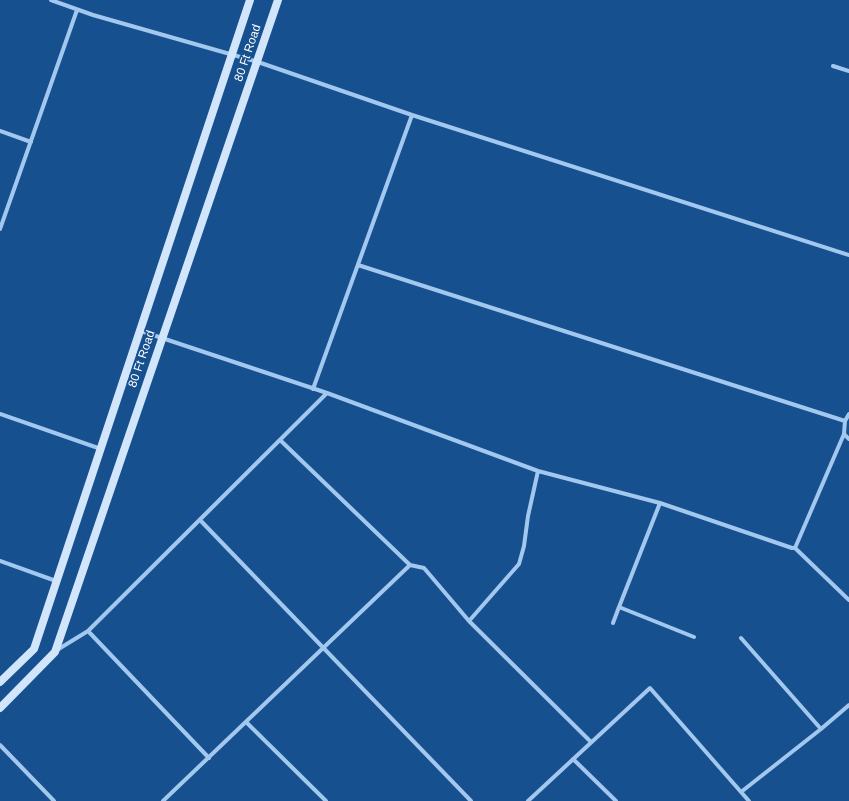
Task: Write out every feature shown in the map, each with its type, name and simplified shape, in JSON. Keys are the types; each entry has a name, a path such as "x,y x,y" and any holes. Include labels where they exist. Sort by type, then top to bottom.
{"main road":[{"name":"80 Ft Road","path":"0,682 34,649 250,0"},
{"name":"80 Ft Road","path":"0,708 55,652 278,0"}],"street":[{"path":"51,0 77,10 258,62 412,115 849,255"},
{"path":"0,229 77,10"},
{"path":"833,66 849,72"},
{"path":"313,389 412,115"},
{"path":"0,131 31,142"},
{"path":"358,265 845,421"},
{"path":"141,331 327,393 538,471 660,503 794,548 849,600"},
{"path":"55,652 88,630 327,393"},
{"path":"0,414 101,448"},
{"path":"794,548 844,434 845,421 849,414"},
{"path":"844,434 849,439"},
{"path":"280,440 410,565 424,568 469,621 591,742"},
{"path":"469,621 520,564 528,516 538,471"},
{"path":"613,623 660,503"},
{"path":"200,520 471,801"},
{"path":"0,561 56,582"},
{"path":"163,801 410,565"},
{"path":"619,607 694,637"},
{"path":"88,630 209,758"},
{"path":"741,638 821,728"},
{"path":"528,801 650,688 749,801"},
{"path":"741,792 849,704"},
{"path":"246,722 326,801"},
{"path":"0,745 54,801"},
{"path":"573,758 616,801"}]}
